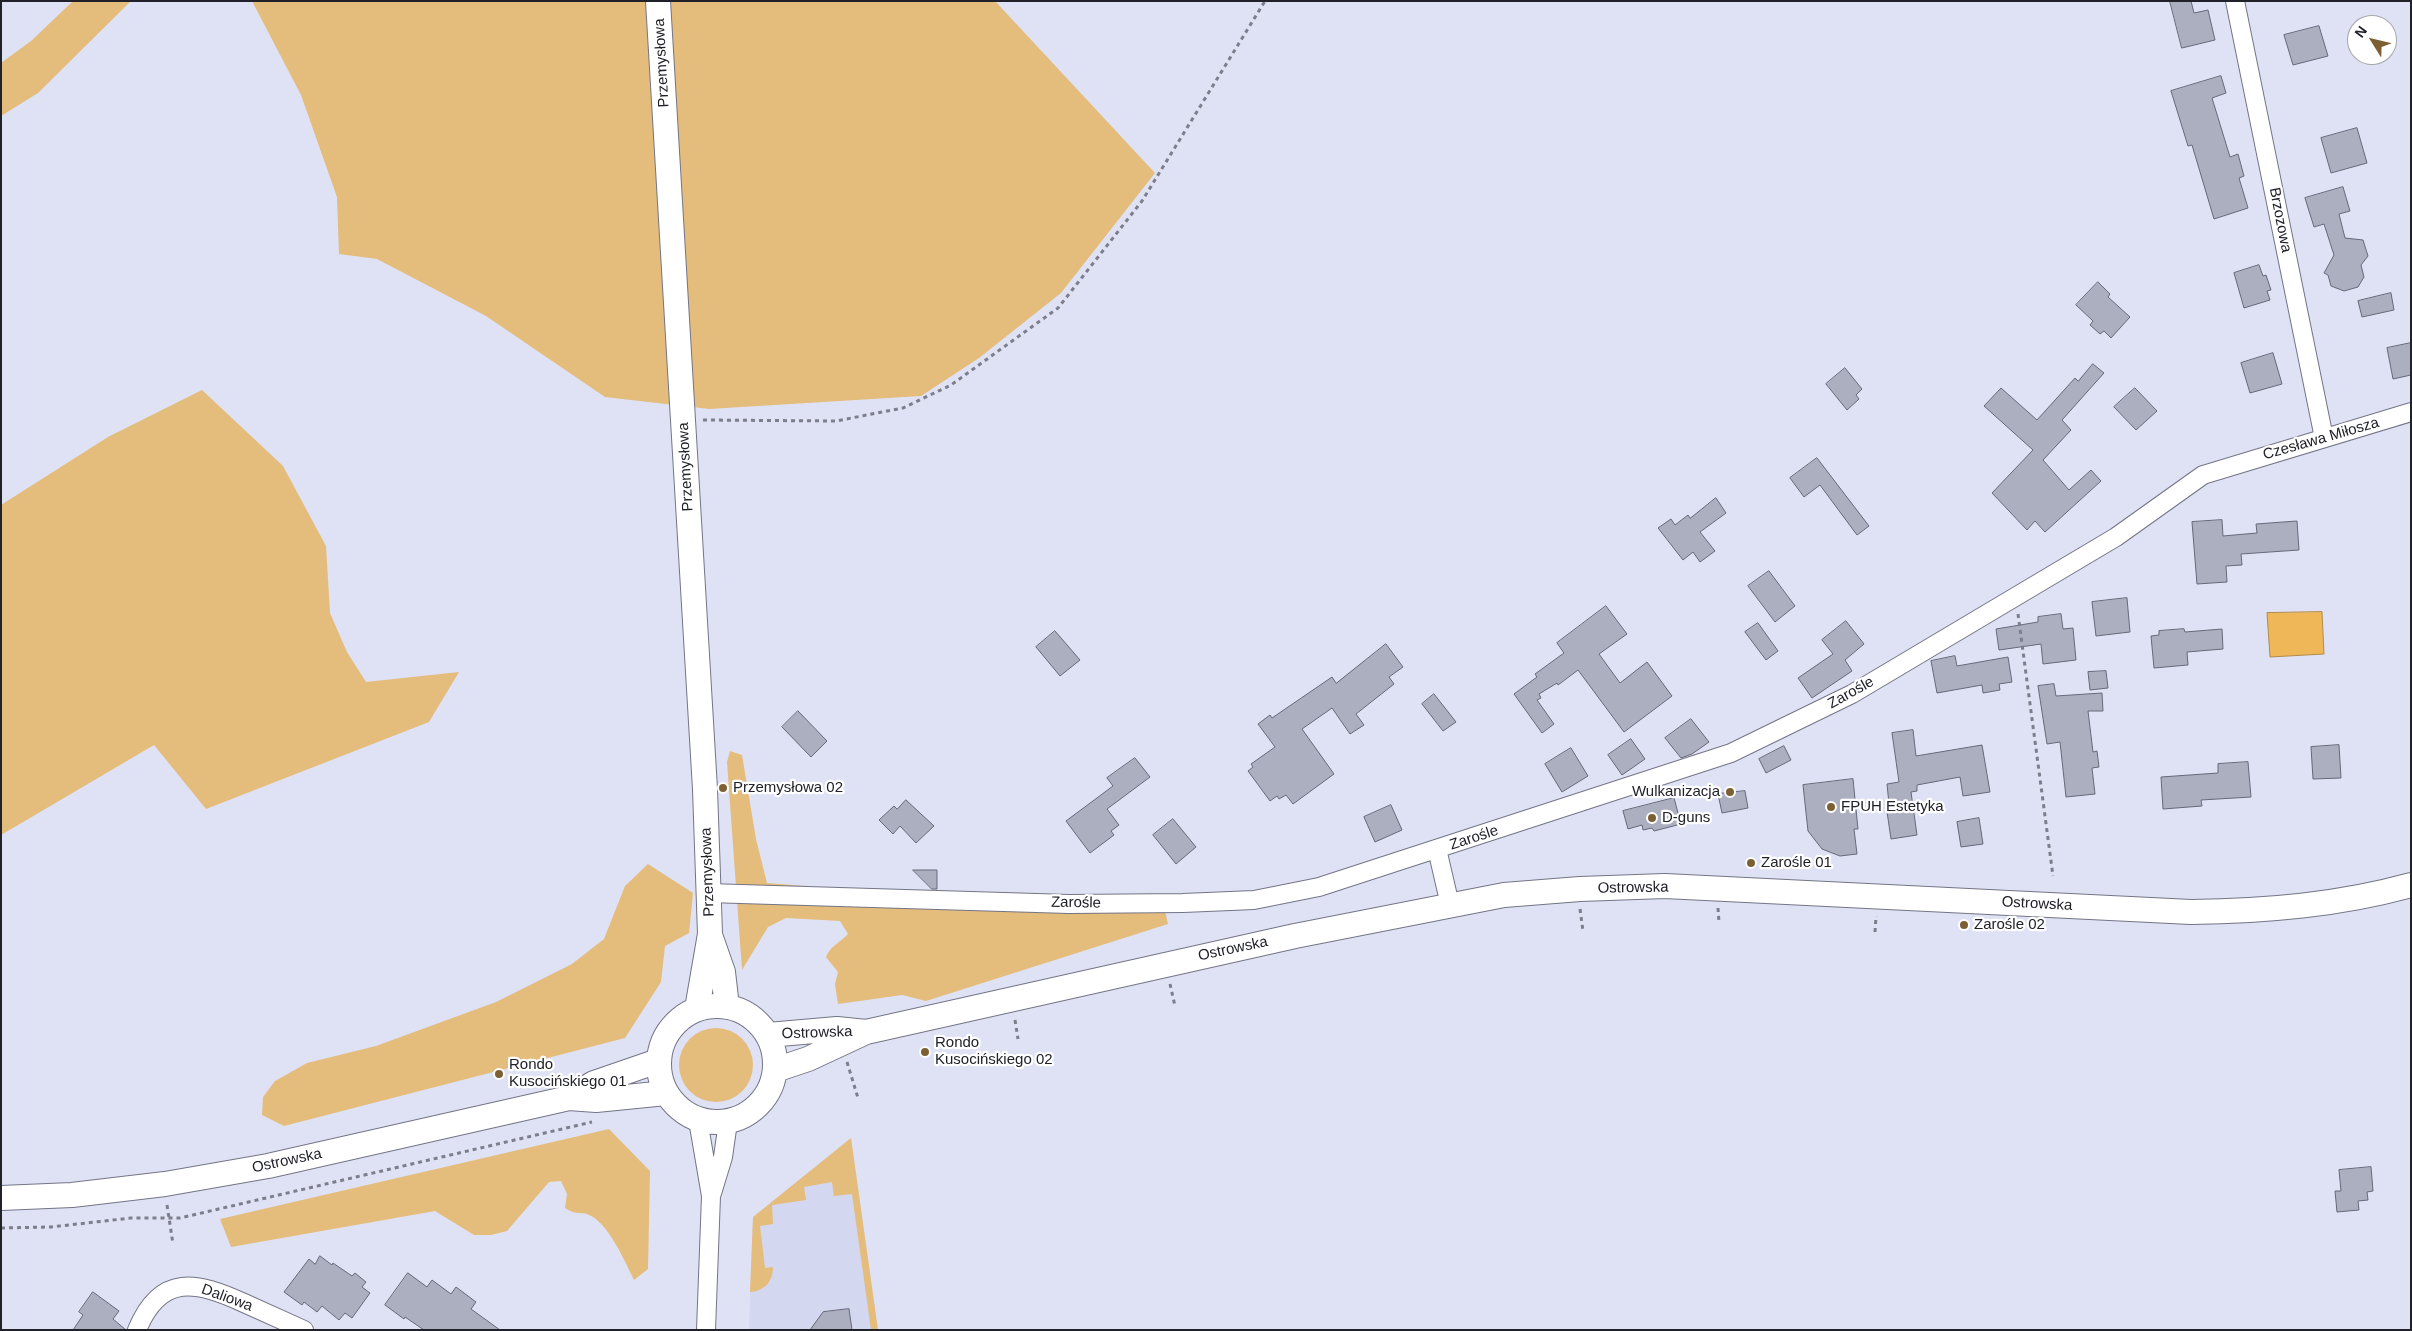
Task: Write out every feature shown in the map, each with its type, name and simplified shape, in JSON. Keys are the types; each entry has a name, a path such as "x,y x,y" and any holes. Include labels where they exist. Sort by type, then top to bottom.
{"main road":[{"name":"Przemysłowa","path":"658,1 704,780 710,934 697,1009"},
{"name":"Ostrowska","path":"775,1070 842,1044 866,1032 1286,938 1504,895 1580,889 1665,886 2207,912 2304,906 2362,897 2411,885"},
{"name":"Przemysłowa","path":"710,934 723,972 727,1007"},
{"path":"712,1006 727,1007 750,1016 768,1035 774,1052 775,1070 771,1088 760,1104 746,1115 728,1122 713,1123 698,1120 685,1114 666,1093 660,1077 658,1061 664,1039 678,1021 697,1009 712,1006"},
{"name":"Ostrowska","path":"768,1035 837,1029 866,1032"},
{"name":"Ostrowska","path":"568,1098 594,1083 658,1061"},
{"name":"Ostrowska","path":"1,1198 72,1195 165,1184 268,1166 568,1098 596,1100 666,1093"}],"street":[{"name":"Brzozowa","path":"2235,1 2324,438"},
{"name":"Czesława Miłosza","path":"2230,465 2411,412"},
{"name":"Zarośle","path":"708,893 1069,904 1183,904 1254,900 1319,887 1731,753 1852,694 2116,537 2203,475 2230,465"},
{"name":"Zarośle","path":"1437,849 1450,905"},
{"path":"698,1120 711,1196 706,1330"},
{"path":"711,1196 723,1158 728,1122"},
{"name":"Daliowa","path":"137,1330 147,1309 158,1297 170,1290 185,1286 210,1288 304,1330"}],"path":[{"path":"683,420 836,421 903,408 951,385 1058,308 1142,201 1265,1"},
{"path":"2016,597 2053,876"},
{"path":"842,1044 858,1098"},
{"path":"1,1228 51,1227 131,1218 169,1218 596,1121"},
{"path":"165,1184 173,1244"}],"shaded area":[{"path":"73,1 131,1 38,93 1,116 1,63 31,41"},
{"path":"252,1 995,1 1155,173 1061,293 979,358 921,396 709,409 605,397 486,316 377,259 339,254 337,197 301,95"},
{"path":"202,390 283,466 326,546 330,613 347,652 366,682 459,672 429,722 206,809 154,745 1,835 1,505 108,437"},
{"path":"2322,612 2324,654 2270,657 2267,613"},
{"path":"730,751 742,755 756,839 767,883 805,886 847,898 1164,906 1168,924 926,1001 902,995 838,1004 835,984 838,972 826,957 833,947 848,934 840,921 786,918 768,927 742,970 727,762"},
{"path":"648,864 693,893 689,933 665,946 661,982 625,1038 284,1126 262,1115 263,1097 275,1081 307,1063 376,1046 496,1002 572,964 604,939 625,886"},
{"path":"709,1028 723,1028 737,1034 747,1044 753,1058 751,1079 737,1096 723,1102 709,1102 695,1096 685,1086 679,1072 679,1058 685,1044 695,1034"},
{"path":"609,1129 650,1171 648,1269 634,1280 621,1253 602,1225 595,1218 587,1214 575,1213 565,1208 567,1194 561,1181 549,1182 507,1231 491,1235 474,1235 435,1211 231,1247 220,1219"},
{"path":"851,1138 878,1330 749,1330 753,1217"},
{"path":"851,1138 878,1330 871,1330 852,1194 834,1196 832,1182 804,1187 806,1200 772,1205 773,1224 760,1226 765,1268 773,1267 772,1277 760,1290 750,1292 753,1217"}],"building":[{"path":"2170,1 2191,1 2194,13 2208,10 2215,40 2182,48"},
{"path":"2319,26 2328,56 2293,65 2284,35"},
{"path":"2221,76 2226,93 2212,98 2230,157 2238,154 2244,176 2239,178 2248,208 2214,219 2192,145 2188,146 2171,91"},
{"path":"2357,128 2367,163 2331,173 2321,138"},
{"path":"2343,187 2350,211 2339,214 2345,238 2363,240 2368,256 2361,265 2364,277 2358,287 2344,291 2331,286 2328,275 2324,273 2334,255 2324,224 2314,227 2305,198"},
{"path":"2259,265 2263,276 2266,275 2271,290 2267,291 2270,300 2244,308 2234,273"},
{"path":"2098,282 2110,294 2108,297 2130,317 2111,338 2104,331 2100,334 2090,325 2093,321 2076,305"},
{"path":"2391,293 2394,310 2362,317 2358,301"},
{"path":"2411,343 2411,375 2393,379 2387,348"},
{"path":"2273,353 2282,384 2250,393 2241,363"},
{"path":"2093,364 2104,373 2062,420 2071,430 2043,460 2069,490 2091,470 2101,481 2045,532 2035,521 2027,530 1992,493 2033,450 1984,406 2001,388 2037,420 2075,378 2078,381"},
{"path":"1845,368 1862,389 1856,395 1859,399 1847,410 1826,384"},
{"path":"2135,388 2157,411 2136,430 2114,407"},
{"path":"1817,458 1869,526 1857,535 1820,485 1804,497 1790,478"},
{"path":"1716,498 1726,513 1700,532 1715,551 1700,562 1693,552 1683,560 1658,528 1671,519 1675,525 1688,515 1690,518"},
{"path":"2222,520 2223,536 2257,533 2256,524 2297,521 2299,550 2241,554 2242,565 2226,566 2227,582 2197,584 2192,522"},
{"path":"1769,571 1795,606 1775,622 1748,586"},
{"path":"2127,598 2130,632 2096,636 2092,602"},
{"path":"1606,606 1627,634 1599,654 1620,683 1647,662 1672,696 1624,732 1578,670 1558,685 1557,683 1539,694 1541,698 1537,700 1554,724 1542,733 1514,694 1537,677 1535,674 1564,653 1557,643"},
{"path":"2061,614 2063,629 2073,628 2076,660 2043,664 2041,644 1999,650 1996,629 2038,622 2038,617"},
{"path":"1846,621 1864,644 1845,660 1852,671 1812,698 1798,678 1833,654 1822,640"},
{"path":"1758,623 1778,651 1766,660 1745,632"},
{"path":"2184,629 2185,632 2222,629 2223,649 2187,652 2188,665 2154,668 2151,636 2159,635 2159,631"},
{"path":"1055,631 1080,660 1060,676 1036,647"},
{"path":"1386,644 1403,667 1389,677 1394,684 1356,714 1364,725 1350,734 1332,708 1302,729 1334,774 1293,804 1286,795 1279,799 1277,796 1270,801 1248,771 1253,767 1251,764 1275,747 1258,724 1270,715 1272,718 1332,677 1336,683"},
{"path":"1955,656 1957,666 2008,657 2012,682 1999,684 2000,690 1983,693 1982,685 1937,693 1931,661"},
{"path":"2106,671 2108,688 2090,690 2088,672"},
{"path":"2054,684 2056,696 2102,693 2103,711 2088,711 2093,752 2097,751 2099,767 2092,768 2095,794 2066,797 2060,742 2047,744 2038,686"},
{"path":"1434,694 1456,722 1443,731 1422,704"},
{"path":"798,711 827,741 811,757 782,727"},
{"path":"1691,719 1709,742 1692,754 1681,758 1665,738"},
{"path":"1913,730 1916,756 1982,745 1990,792 1963,796 1960,777 1917,785 1917,791 1911,792 1917,835 1891,839 1886,805 1889,804 1887,784 1899,782 1892,733"},
{"path":"1631,739 1645,759 1622,775 1608,755"},
{"path":"2339,745 2341,778 2313,779 2311,747"},
{"path":"1784,746 1791,760 1766,773 1759,759"},
{"path":"1571,748 1588,776 1562,792 1545,764"},
{"path":"1135,758 1150,777 1107,809 1119,825 1111,831 1114,835 1090,853 1066,821 1113,786 1107,778"},
{"path":"2248,762 2251,797 2201,800 2202,806 2163,809 2161,777 2218,773 2218,764"},
{"name":"FPUH Estetyka","path":"1853,779 1858,829 1854,829 1857,854 1840,856 1822,849 1808,831 1803,785"},
{"name":"Wulkanizacja","path":"1745,791 1748,808 1722,813 1718,794"},
{"name":"D-guns","path":"1674,798 1681,824 1654,831 1652,828 1643,830 1642,825 1628,829 1623,811"},
{"path":"906,800 934,826 916,843 900,826 893,834 879,820 894,806 897,809"},
{"path":"1391,805 1402,830 1375,842 1364,817"},
{"path":"1979,818 1983,844 1961,847 1957,822"},
{"path":"1173,819 1196,847 1176,864 1153,835"},
{"path":"913,870 937,870 937,889 932,889"},
{"path":"2371,1167 2373,1191 2367,1192 2368,1200 2358,1201 2359,1210 2337,1212 2335,1191 2341,1191 2339,1170"},
{"path":"320,1256 352,1276 355,1273 366,1282 362,1287 370,1293 352,1318 345,1313 339,1320 322,1306 317,1312 304,1302 302,1305 284,1292 309,1259 315,1264"},
{"path":"408,1273 427,1287 432,1280 451,1294 456,1287 476,1302 471,1309 500,1330 424,1330 405,1317 404,1319 385,1305"},
{"path":"93,1292 119,1311 113,1319 126,1330 73,1330 83,1315 79,1312"},
{"path":"849,1309 852,1330 810,1330 823,1312"}],"place":[{"name":"Przemysłowa 02","path":"723,788"},
{"name":"Wulkanizacja","path":"1730,792"},
{"name":"FPUH Estetyka","path":"1831,807"},
{"name":"D-guns","path":"1652,818"},
{"name":"Zarośle 01","path":"1751,863"},
{"name":"Zarośle 02","path":"1964,925"},
{"name":"Rondo Kusocińskiego 02","path":"925,1052"},
{"name":"Rondo Kusocińskiego 01","path":"499,1074"}]}
